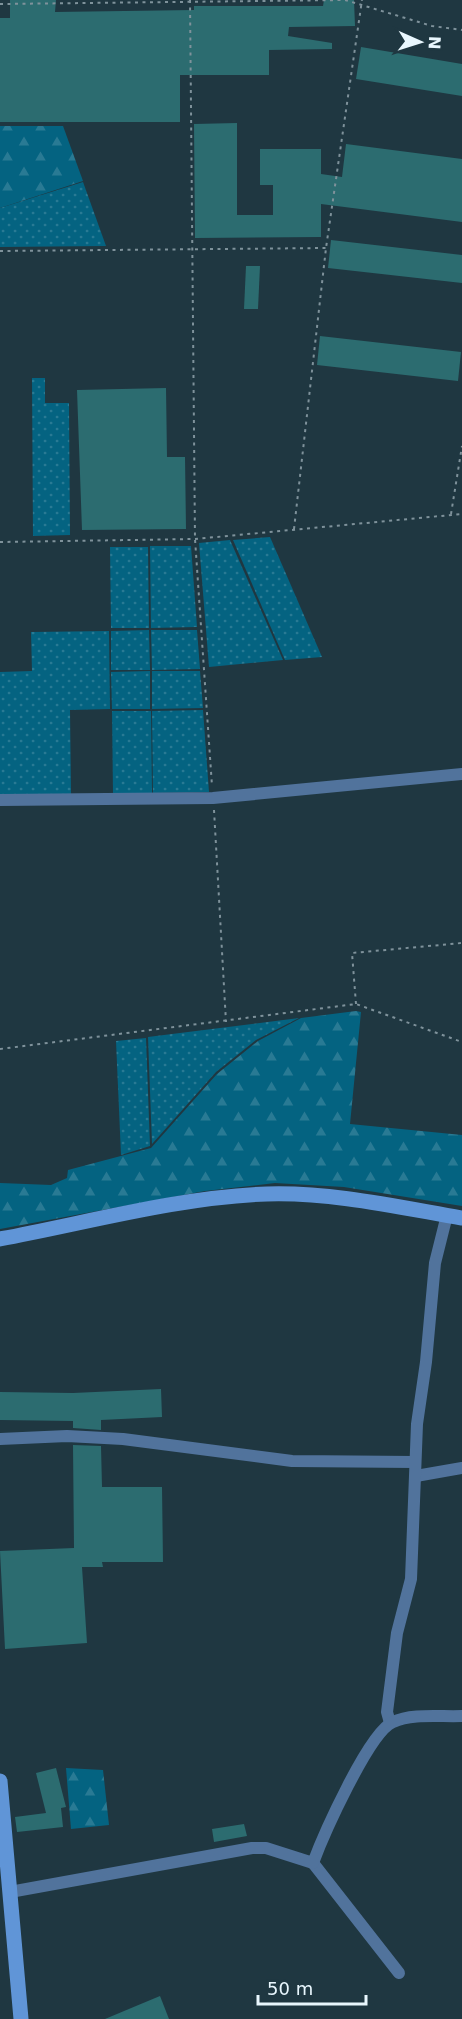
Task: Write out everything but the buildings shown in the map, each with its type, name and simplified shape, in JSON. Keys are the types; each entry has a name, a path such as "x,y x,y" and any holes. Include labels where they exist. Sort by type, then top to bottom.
{"street":[{"path":"0,800 213,798 462,774"},
{"path":"0,1239 179,1205 267,1194 348,1199 454,1216 435,1263 415,1462 413,1560 398,1633 387,1712 390,1723"},
{"path":"0,1439 67,1436 178,1444 292,1461 415,1462"},
{"path":"416,1476 462,1468"},
{"path":"313,1863 326,1830 349,1786 376,1739 390,1723 405,1719 462,1716"},
{"path":"0,1781 21,2019"},
{"path":"10,1892 252,1848 266,1848 313,1863 399,1973"}],"path":[{"path":"0,4 345,0 432,26 462,30"},
{"path":"294,528 326,248 362,0"},
{"path":"190,1 190,249 195,539 226,1022"},
{"path":"0,251 326,248"},
{"path":"451,514 462,446"},
{"path":"0,542 195,539 462,513"},
{"path":"356,1004 352,953 462,943"},
{"path":"0,1049 356,1004 462,1042"}],"green space":[{"path":"0,126 63,126 83,181 0,208"},
{"path":"83,182 106,246 0,247 0,208"},
{"path":"32,378 45,378 45,403 69,403 70,535 33,536"},
{"path":"270,537 322,657 285,660 233,540"},
{"path":"230,540 283,660 209,667 199,543"},
{"path":"150,546 191,546 197,627 151,628"},
{"path":"110,547 148,547 149,628 111,628"},
{"path":"149,630 150,670 111,670 111,631"},
{"path":"151,630 197,630 200,669 152,670"},
{"path":"109,631 110,709 70,710 71,794 0,795 0,672 32,671 31,632"},
{"path":"150,671 150,709 112,709 111,672"},
{"path":"152,671 200,671 203,708 152,709"},
{"path":"203,710 209,792 153,793 152,711"},
{"path":"112,711 151,711 152,793 113,793"},
{"path":"361,1012 350,1124 462,1135 462,1206 344,1187 275,1183 205,1191 0,1229 0,1183 51,1185 67,1178 68,1170 151,1148 217,1074 258,1041 301,1018"},
{"path":"299,1018 256,1040 216,1072 152,1144 148,1037"},
{"path":"146,1038 150,1146 121,1155 116,1041"},
{"path":"66,1768 103,1770 109,1825 71,1829"}]}
